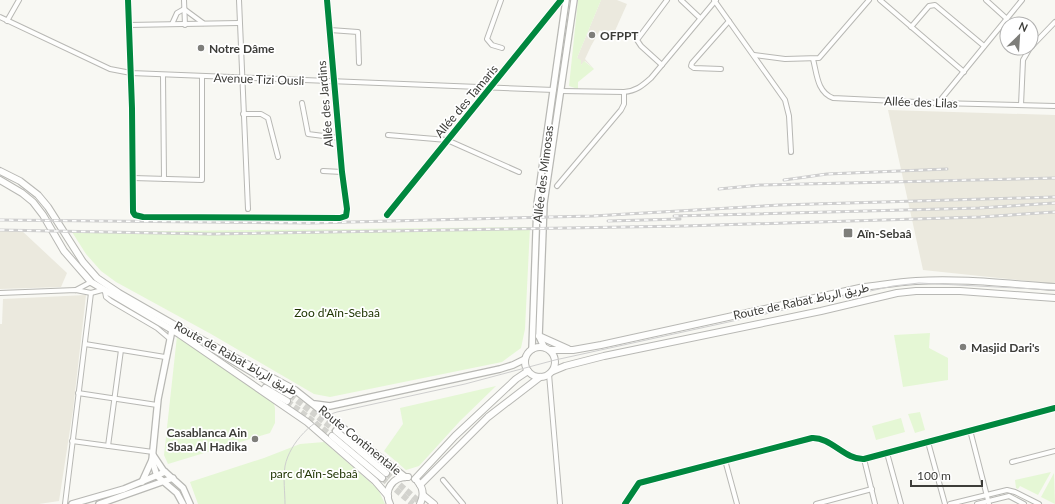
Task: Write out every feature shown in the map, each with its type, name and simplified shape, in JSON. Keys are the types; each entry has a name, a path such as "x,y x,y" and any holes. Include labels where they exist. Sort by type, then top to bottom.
{"main road":[{"name":"Allée des Mimosas","path":"532,349 537,204 566,0"},
{"name":"Allée des Mimosas","path":"547,348 539,336 544,203 574,0"},
{"name":"Route de Rabat طريق الرباط","path":"0,171 26,185 48,207 83,262 97,278 173,327 179,334 315,428"},
{"name":"Route de Rabat طريق الرباط","path":"0,180 22,193 33,202 43,215 64,251 91,282 104,291 173,327 267,373 315,404 330,406 406,390 500,369 525,359"},
{"name":"Route de Rabat طريق الرباط","path":"547,348 573,350 857,288 888,284 916,281 961,281 1055,287"},
{"name":"Route de Rabat طريق الرباط","path":"551,373 565,366 604,356 813,313 897,293 916,291 960,292 1055,298"},
{"path":"142,482 153,455 165,357 173,327 288,398 179,334"},
{"path":"539,336 557,345 573,350"},
{"path":"420,485 488,416 540,377 551,373 555,360 547,348 538,346 532,349 525,359 528,371 531,374 540,377"},
{"path":"434,504 423,494 420,485 415,479 455,436 516,379 528,371"},
{"name":"Route Continentale","path":"315,404 406,476 415,479"},
{"name":"Route Continentale","path":"315,428 375,481 388,496"},
{"path":"332,436 384,476 336,431"},
{"path":"153,455 165,472 183,488 190,504"},
{"path":"153,455 157,476 177,492 182,504"},
{"path":"72,504 142,482 165,472"},
{"path":"390,504 388,496 389,488 394,481 406,476"},
{"path":"99,504 173,478"},
{"path":"420,504 423,494"}],"street":[{"path":"7,21 19,0"},
{"path":"128,0 133,178 202,180 202,76"},
{"path":"184,0 185,25"},
{"path":"239,0 241,77 248,209"},
{"name":"Allée des Jardins","path":"133,178 133,212 139,217 340,218 346,216 347,207 342,172 327,0"},
{"path":"501,0 487,39 492,45 502,48"},
{"name":"Allée des Tamaris","path":"387,215 561,0"},
{"path":"662,65 641,46 637,40 667,0"},
{"path":"681,0 700,18"},
{"path":"561,91 634,91 651,78 715,0 785,100 789,116 791,152"},
{"path":"754,55 772,58 819,58 825,53 869,0"},
{"path":"880,0 964,72"},
{"path":"986,0 1004,16"},
{"path":"1009,16 1022,0"},
{"path":"912,27 929,6 935,4 984,46"},
{"path":"172,24 177,13 184,9"},
{"path":"184,9 204,24"},
{"name":"Avenue Tizi Ousli","path":"0,17 110,69 131,73 554,90"},
{"path":"721,69 694,68 691,66 729,21"},
{"path":"1039,38 1055,22"},
{"path":"128,25 239,23"},
{"path":"938,103 999,28"},
{"path":"330,30 358,32 359,63"},
{"path":"1021,105 1022,66 1025,56"},
{"name":"Allée des Lilas","path":"813,59 821,89 825,94 833,98 938,103 1055,106"},
{"path":"163,75 164,179"},
{"path":"557,186 621,110 624,104 624,92"},
{"path":"302,104 308,134 340,138"},
{"path":"243,114 261,114 268,118 278,157"},
{"path":"388,135 447,140 518,172"},
{"path":"322,171 342,172"},
{"path":"76,290 91,282"},
{"path":"0,293 76,290 91,293 104,291 106,297 157,328 170,339"},
{"path":"65,504 91,293"},
{"path":"85,344 165,357"},
{"path":"108,446 121,350"},
{"path":"551,373 560,504"},
{"path":"78,393 158,405"},
{"path":"625,504 639,483 816,437 853,458 864,459 1055,408"},
{"path":"970,430 989,503"},
{"path":"72,441 108,446 153,455"},
{"path":"928,442 945,504"},
{"path":"1012,462 1055,451"},
{"path":"887,453 901,504"},
{"path":"864,459 875,504"},
{"path":"725,460 737,504"},
{"path":"443,480 463,504"},
{"path":"816,504 872,489"},
{"path":"950,504 1011,490 1039,504"},
{"path":"977,504 989,503 1009,496 1024,504"}],"shaded area":[{"name":"OFPPT","path":"601,0 617,0 627,4 614,33 609,36 600,30 591,46 585,59 594,69 585,61 581,65 577,58"},
{"path":"888,110 1055,115 1055,284 923,270"},
{"path":"0,230 21,230 67,273 61,287 0,289"},
{"path":"86,295 73,410 59,501 39,504 0,504 0,324 2,324 3,299"}],"green space":[{"path":"578,0 601,0 577,58 581,60 581,65 584,61 594,69 578,82 578,89 569,86"},
{"name":"Zoo d'Aïn-Sebaâ","path":"530,227 525,329 521,348 502,362 330,397 314,394 211,334 116,282 101,271 86,254 72,232"},
{"path":"930,333 929,348 948,358 948,380 903,387 894,335"},
{"path":"177,336 228,363 271,394 275,408 275,423 270,433 168,464 164,455"},
{"path":"496,386 460,421 419,466 406,470 384,451 403,424 400,408"},
{"path":"920,412 925,430 915,433 908,414"},
{"path":"901,418 905,432 876,440 872,426"},
{"name":"parc d'Aïn-Sebaâ","path":"324,442 378,489 385,504 198,504 190,482 264,458 300,444"},
{"path":"1051,472 1038,495 1020,486 1018,489 1016,488 1015,480"},
{"path":"1054,473 1055,504 1041,497"}],"tunnel":[{"path":"290,395 336,431"},
{"path":"287,401 332,436"},
{"path":"386,473 422,504"},
{"path":"382,478 413,504"}],"tram line":[{"path":"285,504 285,466 292,448 297,440 311,426 328,415 337,412 465,384 555,360 893,286 919,283 1055,290"}],"railway":[{"path":"784,180 827,174 947,169"},
{"path":"719,189 760,185 1055,178"},
{"path":"0,220 311,223 593,216 780,205 1055,197"},
{"path":"674,216 979,208 1055,203"},
{"path":"0,230 212,234 684,226 980,217 1055,212"},
{"path":"608,221 680,219"}],"cycle path":[{"path":"128,0 132,108 133,212 135,215 143,217 340,218 346,216 347,209 342,172 327,0"},
{"path":"387,215 561,0"},
{"path":"625,504 639,483 812,438 825,441 851,456 864,459 1055,408"}],"place":[{"name":"OFPPT","path":"592,35"},
{"name":"Notre Dâme","path":"201,48"},
{"name":"Aïn-Sebaâ","path":"848,233"},
{"name":"Masjid Dari's","path":"963,347"},
{"name":"Casablanca Ain Sbaa Al Hadika","path":"255,439"}]}
